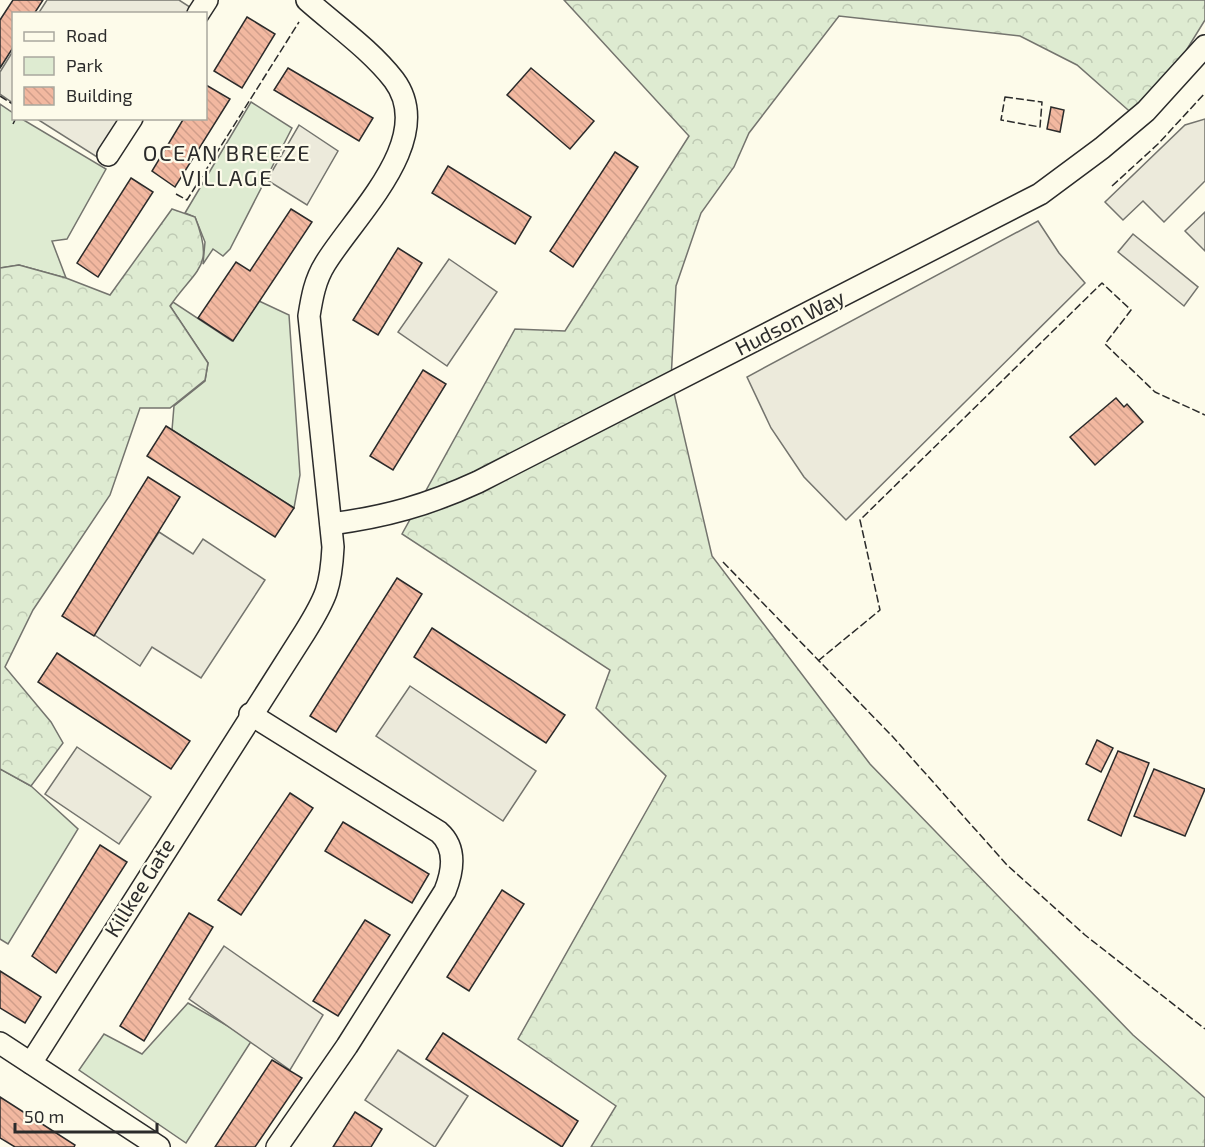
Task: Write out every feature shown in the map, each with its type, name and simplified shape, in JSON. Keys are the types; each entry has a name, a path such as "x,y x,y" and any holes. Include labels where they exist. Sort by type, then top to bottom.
{"street":[{"name":"Killkee Gate","path":"31,1063 250,714 326,598 332,578 331,524 309,316 314,289 325,265 370,201 400,152 405,136 406,118 404,98 394,80 307,0"},
{"name":"Hudson Way","path":"331,524 400,513 437,501 478,482 1040,194 1102,148 1146,111 1205,46"},
{"path":"108,155 131,120"},
{"path":"250,714 439,832 449,843 452,855 450,878 445,891 347,1046 277,1147"},
{"path":"0,1043 159,1147"}],"green space":[{"path":"564,0 1205,0 1205,20 1184,54 1136,117 1077,65 1020,36 839,16 749,133 734,167 701,213 676,286 671,380 712,556 870,764 1133,1035 1205,1098 1205,1147 591,1147 616,1106 518,1039 666,776 596,708 610,670 402,534 515,329 565,331 689,136"},
{"path":"251,102 292,128 230,249 223,256 213,249 203,264 205,242 195,217 185,213"},
{"path":"0,104 12,112 12,120 24,120 106,169 67,239 52,241 66,278 19,265 0,268"},
{"path":"172,209 195,217 201,234 203,257 200,266 170,306 208,363 205,380 170,408 140,408 110,495 33,610 5,667 51,722 63,743 31,786 0,769 0,268 19,265 66,278 110,295"},
{"path":"259,301 289,315 300,475 294,508 172,430 174,406 205,381 208,363 170,306 173,302 232,341"},
{"path":"0,769 31,786 78,829 8,944 0,939"},
{"path":"188,1003 252,1040 186,1143 79,1070 104,1034 142,1054"}],"shaded area":[{"path":"47,0 179,0 193,9 192,12 39,12"},
{"path":"12,53 12,102 0,94 0,72"},
{"path":"1205,119 1205,181 1164,222 1143,201 1123,220 1105,202 1185,125"},
{"path":"39,120 122,120 97,157"},
{"path":"299,125 338,151 307,205 267,180"},
{"path":"1205,212 1205,251 1185,231"},
{"path":"1038,221 1059,253 1085,283 846,520 804,477 771,428 747,377"},
{"path":"1133,234 1198,287 1184,306 1118,252"},
{"path":"449,259 497,292 447,366 398,332"},
{"path":"159,532 193,554 203,539 265,580 201,678 152,647 140,666 93,634"},
{"path":"410,686 536,771 503,821 376,736"},
{"path":"77,747 151,797 119,844 45,794"},
{"path":"224,946 323,1015 290,1070 189,999"},
{"path":"398,1050 468,1096 435,1147 365,1100"}],"building":[{"path":"13,0 43,0 35,12 12,12 12,49 0,68 0,20"},
{"path":"247,17 275,34 242,88 214,71"},
{"path":"288,68 373,118 359,141 274,90"},
{"path":"531,68 594,121 570,149 507,95"},
{"path":"207,86 230,99 175,187 152,171 183,120 207,120"},
{"path":"1051,107 1064,110 1060,132 1047,129"},
{"path":"615,152 638,167 573,267 550,251"},
{"path":"448,166 531,217 515,244 432,193"},
{"path":"131,178 153,192 98,277 77,263"},
{"path":"291,209 312,222 233,341 198,318 236,262 250,271"},
{"path":"398,248 422,263 378,335 353,320"},
{"path":"423,370 446,384 393,470 370,456"},
{"path":"1116,398 1124,407 1127,404 1143,422 1095,465 1070,437"},
{"path":"166,426 294,508 275,537 147,456"},
{"path":"148,477 180,497 94,636 62,616"},
{"path":"397,578 422,594 336,732 310,716"},
{"path":"432,628 565,715 546,743 414,657"},
{"path":"57,653 190,741 171,769 38,682"},
{"path":"1097,740 1113,748 1101,772 1086,764"},
{"path":"1118,751 1149,763 1121,836 1088,820"},
{"path":"1154,769 1205,789 1185,836 1134,816"},
{"path":"290,793 313,808 241,915 218,900"},
{"path":"343,822 429,874 412,903 325,851"},
{"path":"100,845 127,862 56,973 32,956"},
{"path":"502,890 524,904 469,991 447,977"},
{"path":"189,913 213,927 144,1041 120,1026"},
{"path":"365,920 390,935 338,1016 313,1001"},
{"path":"0,971 41,997 25,1023 0,1008"},
{"path":"443,1033 578,1121 562,1147 426,1059"},
{"path":"272,1060 302,1078 255,1147 215,1147"},
{"path":"0,1097 75,1145 74,1147 15,1147 0,1138"},
{"path":"355,1112 382,1129 371,1147 333,1147"}],"fence":[{"path":"176,194 187,200 299,22"},
{"path":"1112,186 1158,144 1205,93"},
{"path":"0,96 12,104"},
{"path":"1005,97 1042,102 1040,127 1001,120 1005,97"},
{"path":"13,124 15,120"},
{"path":"818,661 880,610 860,520 1102,283 1131,310 1105,344 1155,392 1205,415"},
{"path":"723,562 893,737 1007,865 1085,935 1205,1029"}],"district":[{"name":"OCEAN BREEZE VILLAGE","path":"227,166"}]}
